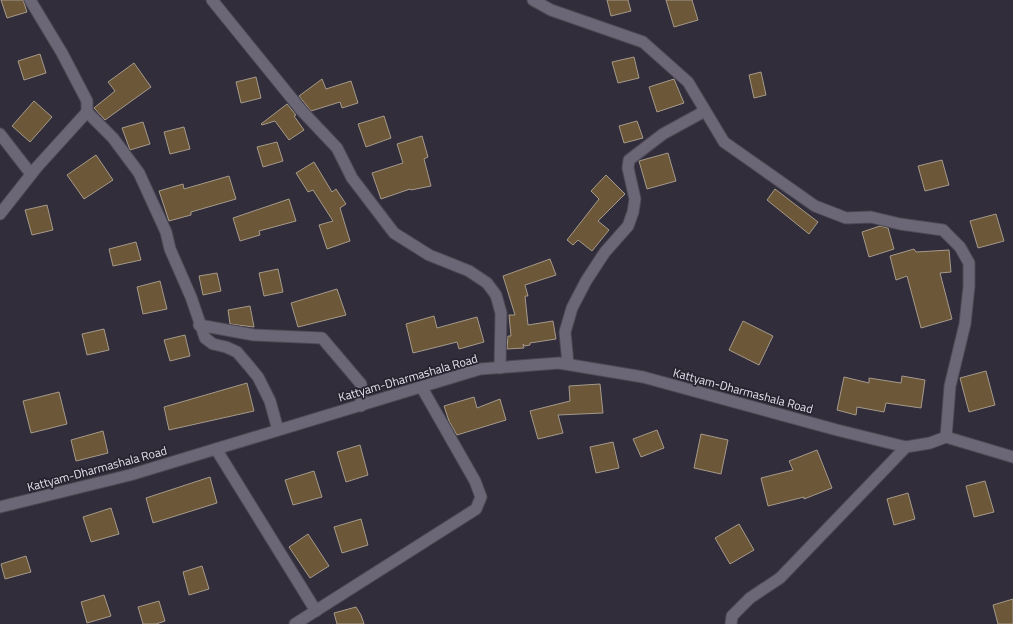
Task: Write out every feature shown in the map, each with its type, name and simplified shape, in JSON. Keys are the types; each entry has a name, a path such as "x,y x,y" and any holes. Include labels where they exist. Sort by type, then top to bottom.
{"street":[{"path":"0,214 31,174 87,112 87,102 62,53 30,0"},
{"path":"212,0 302,111 337,148 352,178 394,233 429,255 469,271 487,283 496,295 501,313 500,368"},
{"path":"533,0 551,10 644,42 688,82 724,142 815,206 846,218 871,217 900,224 943,230 960,247 969,263 969,286 965,324 950,386 946,436 1013,457"},
{"path":"568,364 565,332 572,308 586,281 605,252 628,226 633,212 635,199 628,168 629,160 663,134 705,111"},
{"path":"87,112 113,138 140,173 166,232 170,248 191,297 199,325 205,338 213,344 226,347 237,352 258,377 270,401 278,430"},
{"path":"0,134 31,174"},
{"path":"199,325 254,335 322,338 361,384 361,406"},
{"name":"Kattyam-Dharmashala Road","path":"0,507 130,475 422,388 480,369 559,363 643,378 906,447 930,443 946,436"},
{"path":"295,624 476,509 481,497 475,481 422,388"},
{"path":"731,624 732,616 750,598 780,578 906,447"},
{"path":"216,449 316,611"}],"building":[{"path":"1,0 23,0 27,12 7,18"},
{"path":"607,0 628,0 631,11 611,16"},
{"path":"666,0 692,0 698,20 674,27"},
{"path":"40,54 46,73 24,80 18,61"},
{"path":"634,57 639,78 618,83 612,62"},
{"path":"134,63 151,87 105,120 94,108 115,91 108,82"},
{"path":"761,72 766,95 754,98 749,75"},
{"path":"256,77 261,98 241,103 236,82"},
{"path":"322,79 326,89 351,81 358,103 342,108 340,102 311,111 299,96"},
{"path":"674,79 684,103 657,112 649,87"},
{"path":"34,101 52,117 30,142 12,126"},
{"path":"287,104 296,115 294,116 304,130 289,140 275,121 261,124"},
{"path":"384,116 391,138 366,147 358,124"},
{"path":"637,121 643,138 624,143 619,126"},
{"path":"143,122 150,144 130,150 122,128"},
{"path":"184,127 190,149 170,154 164,132"},
{"path":"422,136 428,157 424,159 431,186 410,189 381,199 372,173 403,163 397,144"},
{"path":"277,142 283,161 263,167 257,147"},
{"path":"668,153 676,181 647,189 639,161"},
{"path":"96,155 113,180 84,199 67,175"},
{"path":"942,160 949,185 925,191 918,166"},
{"path":"314,162 332,192 336,189 346,204 340,208 350,241 327,249 319,225 333,221 313,190 308,192 296,173"},
{"path":"606,175 625,194 598,221 609,230 592,251 578,240 573,245 567,240 599,199 591,191"},
{"path":"229,176 236,199 191,212 191,215 169,221 159,191 183,184 184,189"},
{"path":"775,189 818,222 809,234 767,200"},
{"path":"289,199 296,221 259,231 260,235 240,241 233,218"},
{"path":"47,205 53,230 32,235 25,210"},
{"path":"996,214 1004,241 978,248 970,221"},
{"path":"880,226 888,228 894,249 869,257 862,232"},
{"path":"136,242 141,260 113,266 109,249"},
{"path":"914,249 916,252 949,250 951,272 940,273 952,319 921,328 907,276 896,280 890,256"},
{"path":"550,259 556,275 525,285 528,296 525,296 528,325 553,321 556,339 530,343 530,345 525,346 523,344 524,348 507,349 508,336 511,336 509,315 515,315 503,276"},
{"path":"278,269 283,292 264,296 259,273"},
{"path":"217,273 221,291 203,295 199,276"},
{"path":"160,281 167,309 143,314 137,287"},
{"path":"337,289 346,315 298,327 291,303"},
{"path":"250,306 254,327 230,324 228,310"},
{"path":"434,316 437,328 477,317 484,342 459,349 457,342 413,353 406,324"},
{"path":"743,321 773,336 759,365 729,350"},
{"path":"104,329 109,350 87,355 82,334"},
{"path":"185,335 190,356 170,361 164,340"},
{"path":"986,371 995,405 969,412 960,378"},
{"path":"902,376 925,380 921,408 886,403 884,412 857,407 856,415 837,410 844,377 869,383 869,378 901,383"},
{"path":"247,383 254,411 169,430 164,407"},
{"path":"600,384 603,413 558,415 563,433 538,439 530,411 570,401 569,386"},
{"path":"59,392 67,424 31,433 23,401"},
{"path":"474,397 477,408 500,399 506,420 457,435 449,421 444,406"},
{"path":"657,430 664,448 641,457 633,439"},
{"path":"103,431 108,453 76,461 71,440"},
{"path":"701,434 728,440 721,474 694,468"},
{"path":"613,442 619,468 596,473 590,447"},
{"path":"360,445 368,475 346,482 337,452"},
{"path":"817,450 832,488 804,499 804,497 768,506 761,478 793,470 789,461"},
{"path":"314,471 322,497 293,505 285,480"},
{"path":"210,477 217,503 153,523 146,498"},
{"path":"985,481 994,512 974,517 966,486"},
{"path":"908,493 915,519 894,525 887,499"},
{"path":"111,508 119,534 91,542 83,517"},
{"path":"361,519 368,545 342,553 334,527"},
{"path":"739,524 754,550 730,564 715,538"},
{"path":"308,534 329,566 310,578 289,547"},
{"path":"26,556 31,572 5,579 1,564"},
{"path":"202,566 209,589 189,595 183,572"},
{"path":"104,595 111,616 87,623 81,602"},
{"path":"1013,599 1013,624 998,624 993,605"},
{"path":"159,601 165,621 156,624 143,624 138,607"},
{"path":"356,607 364,624 337,624 334,613"}]}
